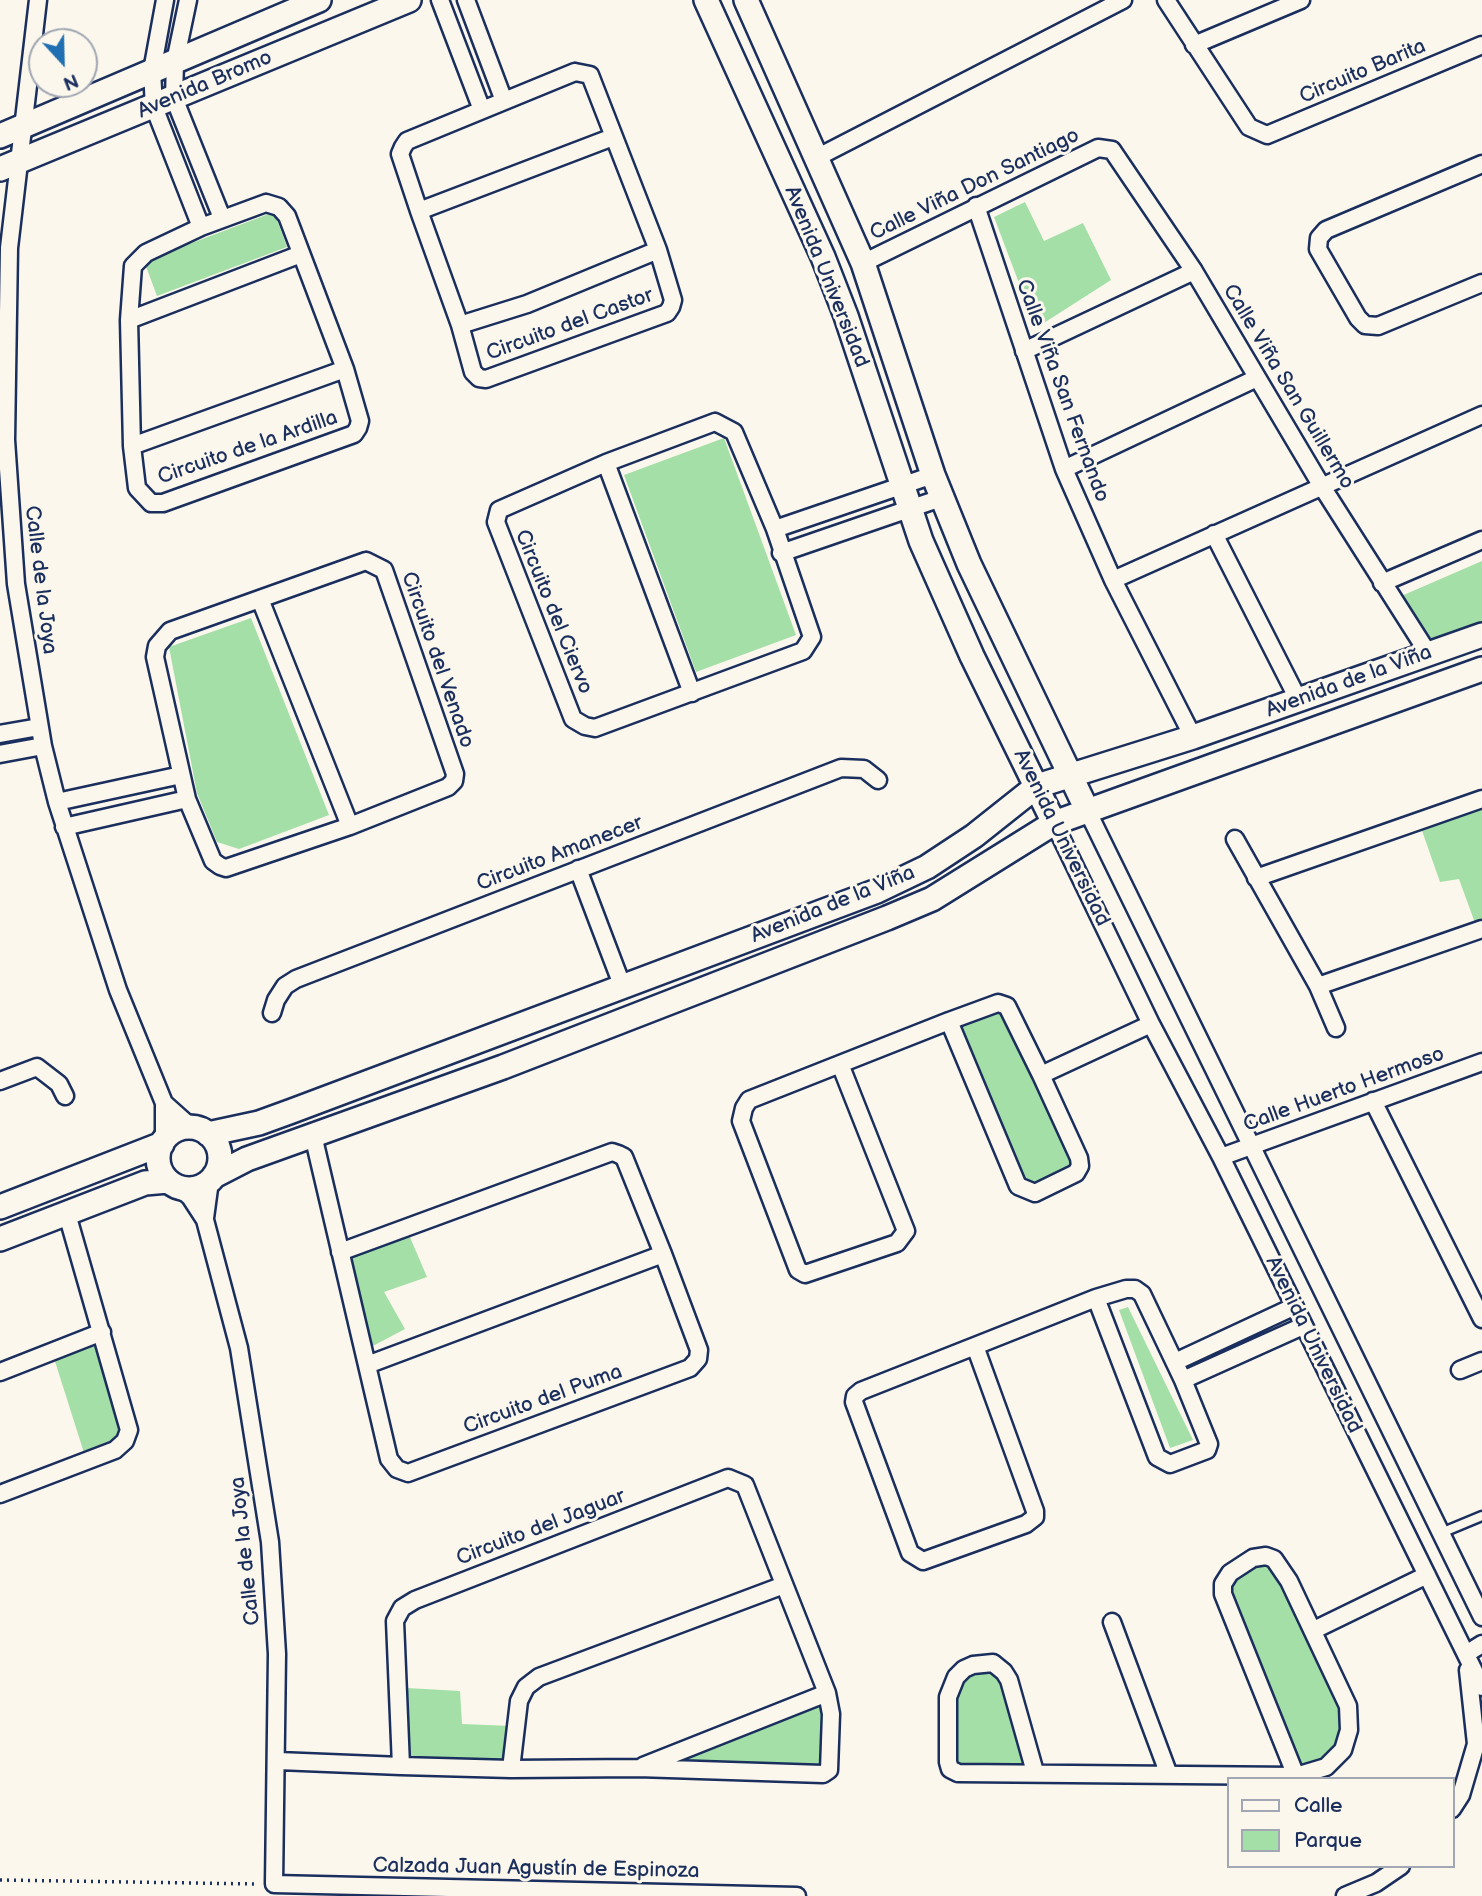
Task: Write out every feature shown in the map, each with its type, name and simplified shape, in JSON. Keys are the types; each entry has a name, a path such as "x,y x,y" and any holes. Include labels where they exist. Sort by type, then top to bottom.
{"street":[{"name":"Calle de la Joya","path":"38,0 24,126 9,165 6,440 16,584 39,727 57,802 118,990 164,1103 163,1142"},
{"path":"165,0 152,71 201,227"},
{"path":"188,0 164,103 222,218"},
{"name":"Avenida Bromo","path":"0,136 319,0"},
{"name":"Avenida Bromo","path":"9,165 409,0"},
{"path":"440,0 482,110"},
{"path":"466,0 504,101"},
{"name":"Avenida Universidad","path":"706,0 823,257 846,316 909,509 972,656 1151,1024 1221,1157 1482,1687"},
{"name":"Avenida Universidad","path":"746,0 863,263 933,475 992,615 1482,1617"},
{"path":"818,157 1123,0"},
{"path":"1166,0 1194,45 1301,0"},
{"name":"Circuito Barita","path":"1194,45 1249,127 1266,135 1482,45"},
{"name":"Circuito del Castor","path":"575,72 590,75 658,250 673,300 667,313 486,379 473,373 460,325 400,154 407,141 504,101 575,72"},
{"path":"419,211 613,137"},
{"name":"Calle Viña Don Santiago","path":"863,263 976,206 1098,148 1106,147"},
{"name":"Calle Viña San Guillermo","path":"1106,147 1112,150 1194,271 1321,485 1428,653"},
{"path":"1482,164 1326,230 1319,238 1318,249 1358,318 1365,325 1378,326 1482,283"},
{"name":"Circuito de la Ardilla","path":"266,203 279,207 287,216 345,369 360,421 354,434 163,503 151,503 140,494 132,446 129,320 131,276 138,258 201,227 266,203"},
{"name":"Calle Viña San Fernando","path":"976,206 1064,469 1113,580 1193,737"},
{"name":"Circuito del Castor","path":"460,325 527,304 658,250"},
{"path":"129,320 301,254"},
{"path":"1024,351 1194,271"},
{"name":"Circuito de la Ardilla","path":"132,446 345,369"},
{"path":"1064,469 1257,378"},
{"path":"1113,580 1482,415"},
{"name":"Circuito del Ciervo","path":"715,422 734,432 775,529 781,554 813,637 809,645 803,651 595,728 573,719 496,523 499,510 507,504 606,463 715,422"},
{"path":"606,463 692,693"},
{"path":"775,529 933,475"},
{"path":"781,554 942,498"},
{"path":"1214,534 1299,701"},
{"path":"1382,583 1482,540"},
{"name":"Circuito del Venado","path":"366,561 384,570 455,774 448,787 350,826 226,868 213,861 187,799 155,657 157,646 170,631 260,599 366,561"},
{"path":"260,599 350,826"},
{"name":"Avenida de la Viña","path":"200,1131 259,1123 877,891 927,867 974,836 1037,786 1193,737 1482,635"},
{"name":"Avenida de la Viña","path":"212,1178 247,1159 503,1067 932,899 1055,822 1482,669"},
{"path":"0,734 39,727"},
{"path":"0,754 43,746"},
{"name":"Circuito Amanecer","path":"272,1013 280,993 296,979 578,869 841,768 864,769 878,780"},
{"path":"57,802 181,775"},
{"path":"64,827 187,799"},
{"path":"1256,878 1482,799"},
{"path":"1235,839 1318,986 1336,1028"},
{"path":"578,869 622,985"},
{"path":"1318,986 1482,929"},
{"path":"705,955 716,984"},
{"path":"840,1064 906,1231 898,1243 805,1274 798,1270 741,1121 741,1115 749,1100 840,1064 949,1021 1003,1003 1041,1075 1080,1166 1076,1173 1035,1193 1018,1186 949,1021"},
{"path":"1041,1075 1151,1024"},
{"path":"491,1036 503,1067"},
{"name":"Calle Huerto Hermoso","path":"1221,1157 1482,1062"},
{"path":"0,1081 37,1068 59,1084 65,1096"},
{"path":"1373,1101 1482,1319"},
{"name":"Calle de la Joya","path":"164,1103 200,1131"},
{"path":"0,1207 163,1142 177,1130 200,1131 219,1154 212,1178 196,1188 145,1183 0,1239"},
{"name":"Circuito del Puma","path":"313,1135 340,1252 367,1365 388,1459 397,1469 408,1472 690,1368 698,1359 699,1350 624,1157 612,1152 340,1252"},
{"path":"163,1142 159,1164 174,1184"},
{"name":"Calle de la Joya","path":"212,1178 204,1206 205,1220 239,1349 270,1542 277,1654 278,1761 274,1884"},
{"name":"Calle de la Joya","path":"174,1184 190,1197 205,1220"},
{"path":"0,1494 115,1450 125,1441 130,1430 66,1214"},
{"path":"367,1365 663,1254"},
{"path":"975,1346 1035,1517 1026,1524 923,1561 910,1553 854,1402 856,1396 975,1346 1096,1298 1135,1289 1142,1294 1175,1362 1209,1444 1202,1453 1170,1464 1157,1457 1096,1298"},
{"path":"1175,1362 1293,1307"},
{"path":"1183,1381 1303,1326"},
{"path":"0,1372 102,1332"},
{"path":"1460,1370 1482,1361"},
{"name":"Circuito del Jaguar","path":"278,1761 401,1766 511,1769 638,1768 823,1774 829,1770 830,1756 831,1714 827,1693 745,1485 728,1478 415,1600 402,1608 395,1621 401,1766"},
{"path":"1035,1772 1004,1672 993,1663 964,1669 956,1677 948,1697 950,1769 958,1773 1296,1776 1326,1768 1343,1750 1349,1730 1348,1706 1314,1630 1274,1559 1266,1556 1252,1558 1240,1564 1225,1578 1223,1594 1296,1776"},
{"path":"1314,1630 1427,1575"},
{"path":"511,1769 519,1701 526,1687 539,1677 784,1585"},
{"path":"1112,1622 1169,1775"},
{"path":"1466,1654 1482,1644"},
{"name":"Avenida Universidad","path":"1454,1806 1461,1795 1476,1744 1466,1654"},
{"name":"Circuito del Jaguar","path":"638,1768 827,1693"},
{"path":"1345,1896 1376,1882 1398,1868"},
{"name":"Calzada Juan Agustín de Espinoza","path":"274,1884 797,1896"}],"lane":[{"path":"1441,1533 1482,1516"}],"path":[{"path":"0,1880 274,1884"}],"green space":[{"path":"1025,202 1044,241 1083,223 1111,280 1036,328 994,217"},
{"path":"274,212 287,247 157,296 144,261"},
{"path":"724,438 796,635 696,672 624,475"},
{"path":"1482,561 1482,623 1428,642 1399,597"},
{"path":"251,618 329,815 239,849 217,842 197,793 169,647"},
{"path":"1482,805 1482,920 1475,923 1459,879 1440,882 1420,825"},
{"path":"1004,1008 1074,1162 1072,1172 1033,1188 1020,1183 954,1022"},
{"path":"406,1228 427,1277 384,1292 405,1329 371,1347 349,1255"},
{"path":"1128,1307 1193,1440 1170,1448 1119,1310"},
{"path":"101,1336 123,1433 118,1447 85,1456 53,1355"},
{"path":"1252,1561 1270,1562 1344,1707 1341,1746 1323,1765 1299,1770 1226,1593 1229,1579"},
{"path":"989,1668 1005,1677 1027,1768 954,1768 956,1685 967,1670"},
{"path":"407,1688 460,1691 462,1724 511,1726 509,1764 404,1766"},
{"path":"825,1698 822,1768 655,1765"}]}
